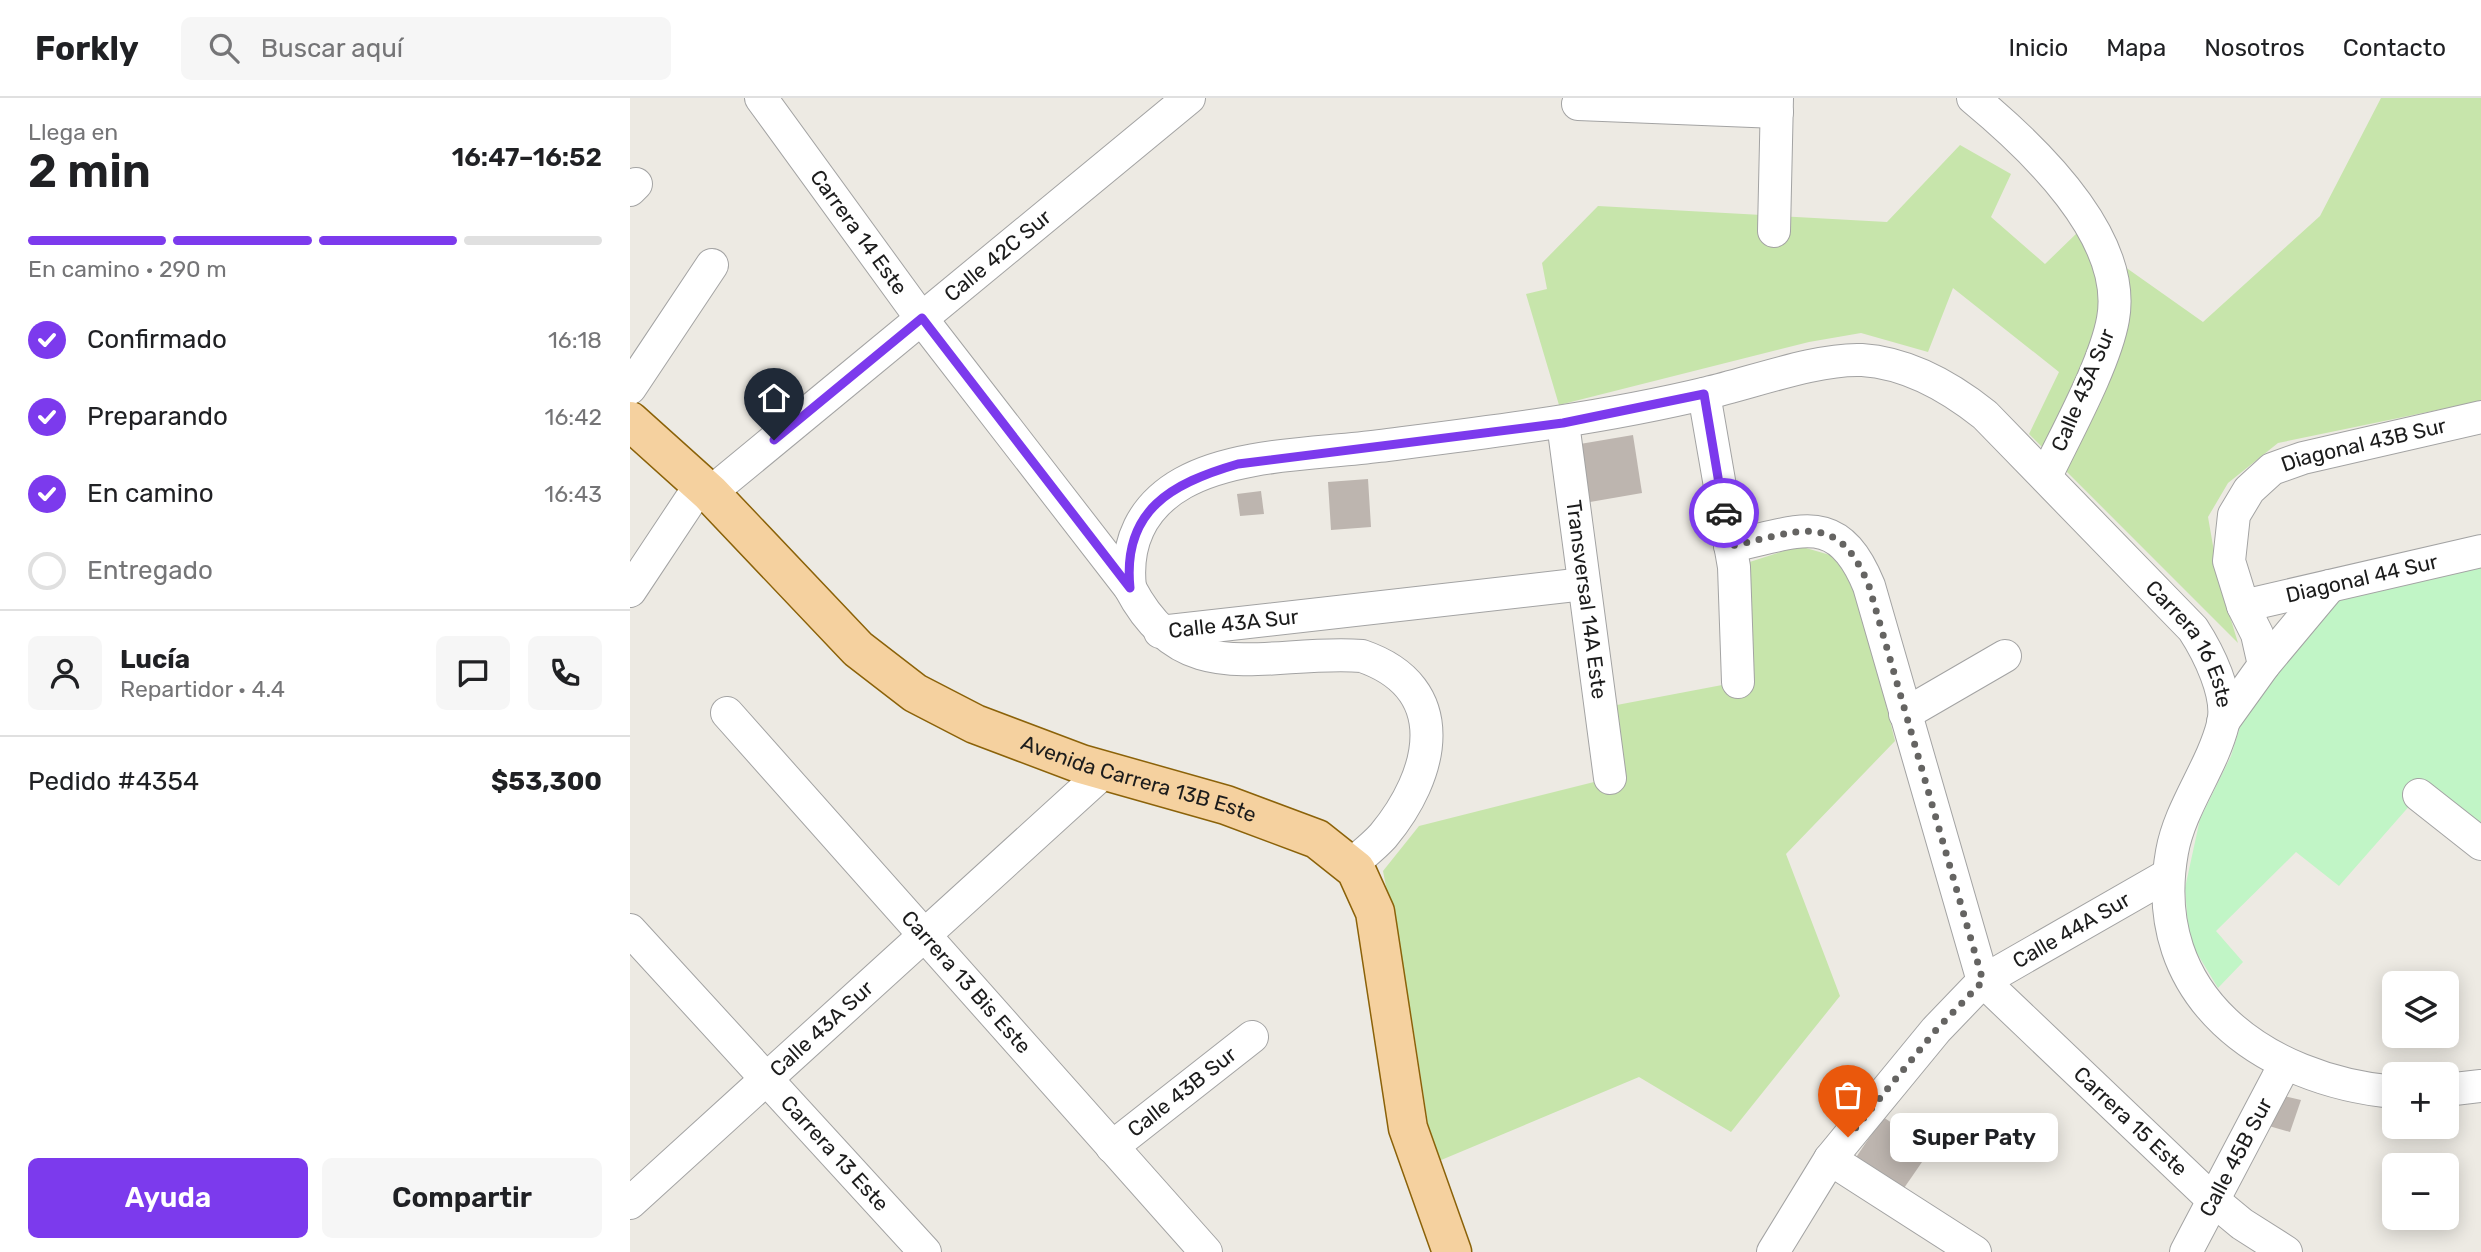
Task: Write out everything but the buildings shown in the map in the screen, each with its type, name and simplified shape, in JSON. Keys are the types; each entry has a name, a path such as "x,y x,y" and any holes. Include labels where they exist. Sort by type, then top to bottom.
{"main road":[{"name":"Avenida Carrera 13B Este","path":"630,421 706,489 858,649 897,681 940,708 1081,764 1226,804 1294,829 1326,845 1351,865 1368,892 1375,912 1405,1114 1432,1202 1452,1252"}],"street":[{"name":"Carrera 14 Este","path":"761,98 922,318 1130,588 1140,607 1160,632"},
{"name":"Calle 42C Sur","path":"630,591 706,489 922,318 1189,98"},
{"name":"Calle 43A Sur","path":"1973,98 1998,119 2074,200 2094,229 2109,261 2113,317 2107,343 2046,476"},
{"path":"1578,104 1777,105 1774,231"},
{"path":"630,388 712,265"},
{"name":"Carrera 16 Este","path":"1130,588 1129,552 1132,538 1142,521 1167,494 1200,475 1238,464 1563,423 1704,394 1831,362 1877,361 1936,382 1985,415 2046,476 2193,629 2213,664 2223,722 2180,825 2168,875 2169,903 2178,948 2197,990 2226,1026 2285,1064 2327,1080 2360,1089 2382,1091"},
{"path":"1704,394 1734,567 1738,682"},
{"name":"Diagonal 43B Sur","path":"2264,665 2257,634 2243,606 2229,561 2234,515 2249,489 2272,469 2302,458 2481,417"},
{"name":"Transversal 14A Este","path":"1563,423 1610,778"},
{"path":"1730,546 1818,531 1848,546 1869,586 1983,981"},
{"name":"Diagonal 44 Sur","path":"2243,606 2481,551"},
{"name":"Calle 43A Sur","path":"1160,632 1584,584"},
{"path":"2223,722 2264,665 2330,586"},
{"name":"Calle 43A Sur","path":"1160,632 1183,649 1232,659 1362,656 1381,662 1401,676 1418,695 1427,721 1426,745 1414,790 1382,837 1351,865"},
{"path":"1905,714 2005,656"},
{"name":"Carrera 13 Bis Este","path":"727,713 1206,1252"},
{"name":"Calle 43A Sur","path":"630,1203 1106,770"},
{"path":"2419,795 2481,844"},
{"name":"Calle 44A Sur","path":"1773,1252 1830,1158 1936,1030 1983,981 2168,875"},
{"name":"Carrera 13 Este","path":"630,930 925,1252"},
{"name":"Carrera 15 Este","path":"1983,981 2213,1200 2242,1224 2286,1252"},
{"name":"Calle 43B Sur","path":"1112,1147 1252,1037"},
{"name":"Calle 45B Sur","path":"2186,1252 2285,1064"},
{"path":"2459,1089 2481,1086"},
{"path":"1830,1158 1975,1252"},
{"path":"1432,1202 1442,1252"}],"green space":[{"path":"2381,98 2481,98 2481,401 2278,443 2228,483 2208,517 2219,580 2238,643 2029,434 2059,372 1953,288 1928,352 1861,333 1809,342 1559,405 1526,294 1547,289 1542,263 1598,206 1887,222 1960,145 2011,174 1991,217 2045,264 2077,233 2203,322 2320,216"},
{"path":"1799,546 1830,555 1856,583 1895,741 1786,854 1840,996 1731,1132 1639,1077 1434,1163 1412,1019 1383,871 1419,826 1610,778 1601,708 1738,682 1734,567"},
{"path":"2481,560 2481,843 2419,795 2339,886 2296,852 2216,931 2243,962 2218,988 2189,940 2185,888 2200,819 2231,756 2251,691 2330,589"}],"way so far":[{"path":"1724,513 1730,546 1818,531 1835,537 1848,546 1860,564 1869,586 1983,981 1936,1030 1848,1137"}],"place":[{"name":"Super Paty","path":"1848,1137"}],"route":[{"path":"774,440 922,318 1130,588 1129,552 1132,538 1142,521 1153,506 1167,494 1200,475 1238,464 1563,423 1704,394 1724,513"}]}
